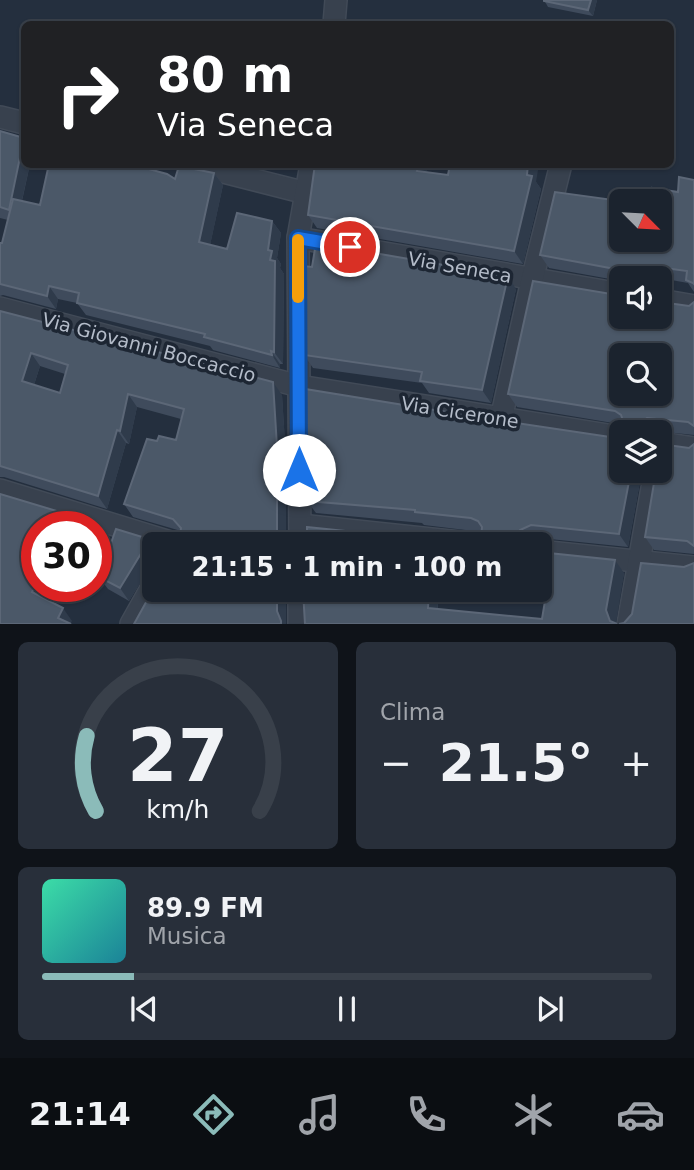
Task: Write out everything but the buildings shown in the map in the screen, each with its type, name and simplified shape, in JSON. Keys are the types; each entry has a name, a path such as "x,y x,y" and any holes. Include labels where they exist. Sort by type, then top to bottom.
{"street":[{"path":"334,21 336,0"},
{"path":"0,117 21,122"},
{"path":"208,168 306,193"},
{"path":"300,532 298,238 310,168"},
{"path":"501,419 560,168"},
{"name":"Via Seneca","path":"298,238 609,292"},
{"path":"672,302 694,306"},
{"name":"Via Giovanni Boccaccio","path":"0,308 299,386"},
{"name":"Via Cicerone","path":"299,386 609,436"},
{"path":"672,446 694,448"},
{"path":"628,624 653,483"},
{"path":"0,490 142,534"},
{"path":"552,552 694,567"},
{"path":"131,624 143,602"},
{"path":"299,602 299,624"}],"slow traffic":[{"path":"298,240 298,297"}],"route":[{"path":"299,470 298,238 350,247"}]}
